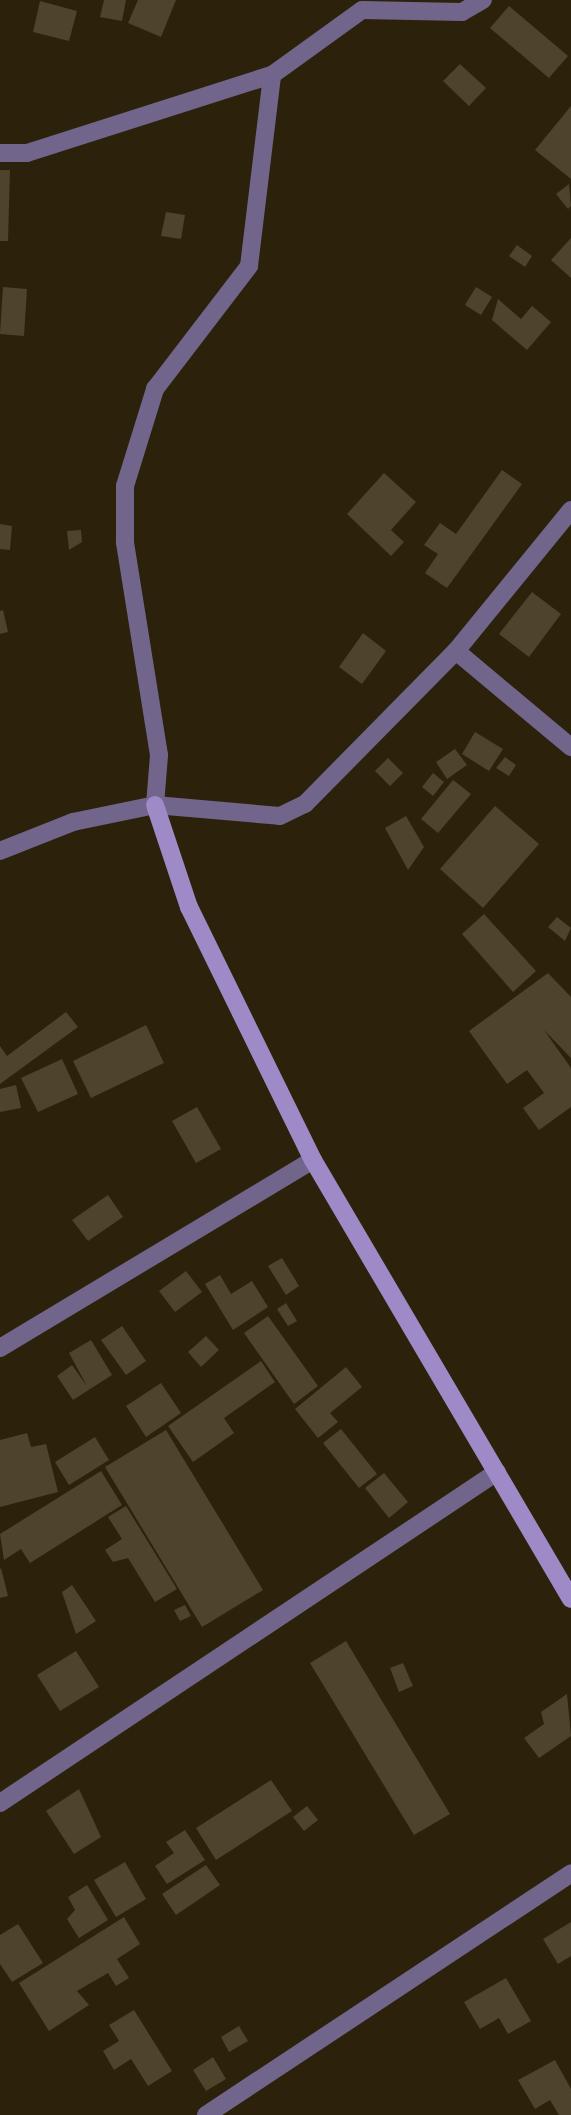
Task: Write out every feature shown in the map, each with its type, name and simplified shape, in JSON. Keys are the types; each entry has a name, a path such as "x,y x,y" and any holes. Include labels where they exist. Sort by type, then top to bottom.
{"main road":[{"path":"155,805 189,907 313,1160 571,1599"}],"street":[{"path":"0,153 27,153 272,75 362,10 462,12 483,0"},
{"path":"155,805 159,755 125,542 125,486 155,389 249,266 272,75"},
{"path":"0,851 73,822 155,805 280,816 305,804 456,651 571,510"},
{"path":"456,651 571,747"},
{"path":"0,1348 313,1160"},
{"path":"0,1803 497,1472"},
{"path":"206,2115 571,1873"}],"building":[{"path":"104,0 126,0 122,21 100,17"},
{"path":"138,0 176,0 161,37 128,23"},
{"path":"40,1 77,11 69,41 33,32"},
{"path":"509,6 568,56 549,78 490,28"},
{"path":"460,64 486,88 469,106 443,81"},
{"path":"571,106 571,179 535,150"},
{"path":"0,170 10,170 8,241 0,241"},
{"path":"569,184 571,206 568,209 556,194"},
{"path":"166,212 185,215 181,239 161,236"},
{"path":"571,238 571,278 551,260"},
{"path":"517,245 532,256 525,267 509,256"},
{"path":"3,287 27,289 24,336 0,334"},
{"path":"476,287 492,297 481,315 465,305"},
{"path":"498,299 521,319 532,306 551,322 527,350 492,320"},
{"path":"502,470 522,484 447,588 425,573 438,554 424,545 440,523 456,534"},
{"path":"384,473 416,502 391,530 404,542 391,556 347,514"},
{"path":"0,524 12,526 10,550 0,549"},
{"path":"81,530 82,542 69,550 67,531"},
{"path":"532,592 561,614 529,657 499,634"},
{"path":"3,610 8,632 0,634 0,611"},
{"path":"363,633 386,651 362,684 339,667"},
{"path":"475,732 503,749 489,771 462,754"},
{"path":"455,749 467,765 447,779 436,762"},
{"path":"505,757 516,765 509,776 496,768"},
{"path":"388,758 403,773 390,786 375,771"},
{"path":"433,773 444,782 433,796 422,787"},
{"path":"453,780 471,794 438,833 421,819"},
{"path":"495,806 539,844 483,908 440,869"},
{"path":"406,816 424,847 408,870 385,828"},
{"path":"484,914 536,971 513,992 462,934"},
{"path":"557,917 571,928 565,941 548,927"},
{"path":"548,973 571,997 571,1058 544,1030 571,1068 571,1107 539,1130 523,1108 544,1093 527,1070 507,1084 469,1031"},
{"path":"66,1012 78,1027 0,1084 0,1046 7,1056"},
{"path":"146,1025 164,1063 91,1098 73,1061"},
{"path":"62,1059 78,1094 38,1112 21,1078"},
{"path":"16,1085 21,1108 0,1112 0,1089"},
{"path":"197,1107 221,1149 196,1163 172,1121"},
{"path":"108,1195 123,1217 88,1241 72,1220"},
{"path":"282,1258 299,1286 286,1295 268,1266"},
{"path":"186,1271 202,1292 175,1312 159,1291"},
{"path":"220,1275 231,1294 252,1281 268,1307 233,1330 205,1284"},
{"path":"286,1303 297,1321 288,1326 277,1309"},
{"path":"268,1316 318,1386 294,1404 244,1333"},
{"path":"122,1326 146,1361 126,1375 101,1340"},
{"path":"206,1336 219,1350 201,1367 188,1352"},
{"path":"91,1340 112,1375 73,1400 57,1376 72,1365 87,1386 69,1353"},
{"path":"261,1361 275,1382 224,1418 234,1433 193,1462 168,1426"},
{"path":"346,1367 362,1387 330,1413 338,1422 318,1438 295,1409"},
{"path":"161,1383 181,1413 146,1437 126,1406"},
{"path":"341,1429 377,1474 359,1488 323,1443"},
{"path":"166,1430 263,1590 202,1627 105,1467"},
{"path":"27,1433 31,1447 46,1444 58,1492 0,1507 0,1440"},
{"path":"95,1437 109,1460 69,1485 55,1462"},
{"path":"101,1471 122,1505 30,1563 21,1549 4,1560 0,1534"},
{"path":"384,1473 408,1502 389,1518 365,1488"},
{"path":"126,1506 177,1589 155,1602 128,1558 113,1562 105,1550 122,1539 108,1517"},
{"path":"0,1569 8,1596 0,1598"},
{"path":"72,1585 96,1621 76,1634 62,1592"},
{"path":"185,1605 191,1616 180,1621 174,1610"},
{"path":"346,1641 450,1814 414,1835 310,1663"},
{"path":"76,1651 99,1687 60,1711 37,1675"},
{"path":"403,1663 413,1686 399,1692 390,1668"},
{"path":"567,1694 571,1736 539,1758 524,1738 544,1724 541,1712"},
{"path":"271,1780 292,1811 216,1860 196,1828"},
{"path":"79,1789 101,1837 74,1854 46,1811"},
{"path":"307,1806 318,1820 304,1831 293,1817"},
{"path":"185,1830 205,1860 167,1884 155,1866 174,1853 166,1842"},
{"path":"125,1862 146,1899 116,1917 94,1880"},
{"path":"206,1865 220,1885 176,1915 162,1894"},
{"path":"87,1885 108,1920 79,1938 67,1919 75,1910 68,1897"},
{"path":"124,1917 140,1944 117,1959 129,1978 116,1986 108,1973 77,1991 89,2005 49,2031 19,1983"},
{"path":"571,1922 571,1956 558,1964 543,1939"},
{"path":"18,1924 43,1963 12,1982 0,1964 0,1935"},
{"path":"506,1978 531,2021 508,2034 499,2018 480,2029 464,2002"},
{"path":"134,2010 172,2071 148,2086 131,2059 114,2070 103,2051 119,2041 109,2025"},
{"path":"239,2026 248,2041 229,2052 221,2037"},
{"path":"213,2057 226,2079 206,2091 193,2070"},
{"path":"555,2060 571,2089 571,2115 559,2115 550,2100 535,2109 518,2080"}]}
